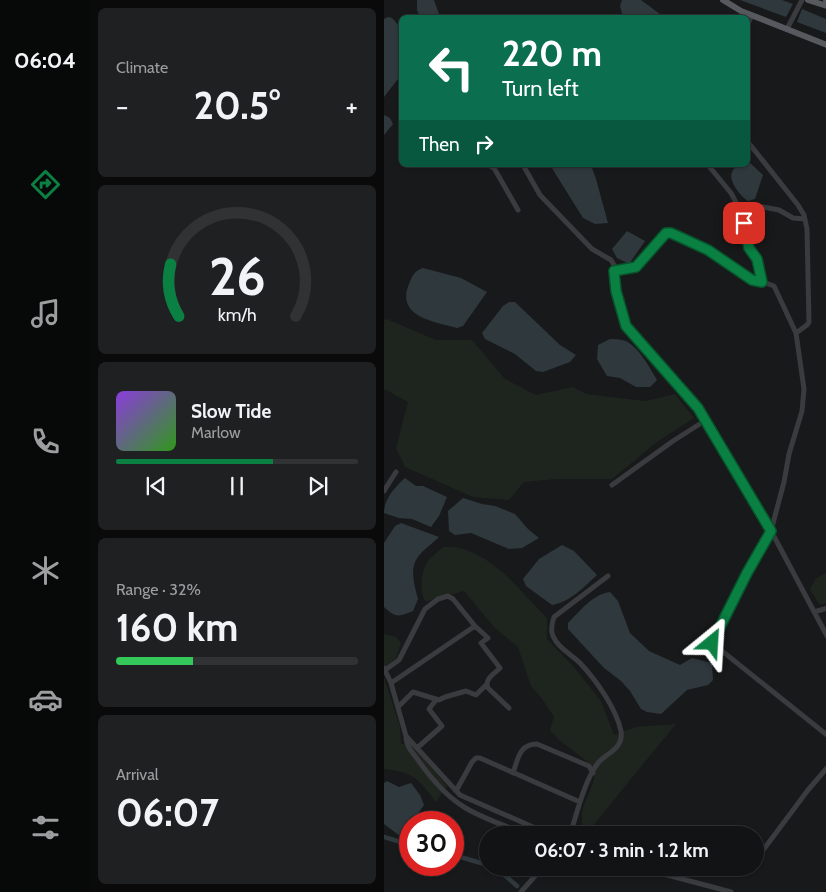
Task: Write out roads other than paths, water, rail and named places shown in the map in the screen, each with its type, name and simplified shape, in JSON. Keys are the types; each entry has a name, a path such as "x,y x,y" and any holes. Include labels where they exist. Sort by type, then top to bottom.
{"main road":[{"path":"723,0 752,15 826,45"},
{"path":"808,0 826,6"}],"street":[{"path":"787,29 802,0"},
{"path":"750,20 752,15"},
{"path":"750,144 798,204 807,229 809,322 796,333"},
{"path":"492,167 518,210"},
{"path":"524,167 540,195 592,249 611,260 614,265 616,291 626,326 698,408 706,420 771,531 826,636"},
{"path":"710,167 738,206 749,210 763,207 779,210 793,218 804,219"},
{"path":"749,210 744,223 749,248 757,259 762,282"},
{"path":"614,271 636,267 666,233 671,233 708,250 752,280 774,286 796,333 804,389 802,411 789,454 784,482 771,531 747,573 712,643 826,735"},
{"path":"612,486 706,420"},
{"path":"384,491 396,472"},
{"path":"573,826 580,802 597,764 618,746 621,739 621,731 602,690 579,662 565,652 552,636 551,625 554,617 608,576"},
{"path":"398,707 414,692 436,700 466,691 474,696 500,668 482,643 488,638 475,626 453,599 448,596 438,599 425,609 399,660 385,669 391,683 406,740 424,769 449,796 474,813 506,826"},
{"path":"814,612 826,608"},
{"path":"391,683 475,626"},
{"path":"486,685 509,708"},
{"path":"417,748 442,726 428,709 436,700"},
{"path":"406,736 460,795 531,826"},
{"path":"512,772 523,748 530,744 537,744 590,766 593,773"},
{"path":"456,790 472,762 476,758 480,758 580,802"},
{"path":"764,849 826,768"},
{"path":"521,892 535,876"},
{"path":"671,876 732,892"}],"waterway":[{"path":"384,837 399,842"},
{"path":"464,858 479,862"},
{"path":"506,876 517,886"}]}
